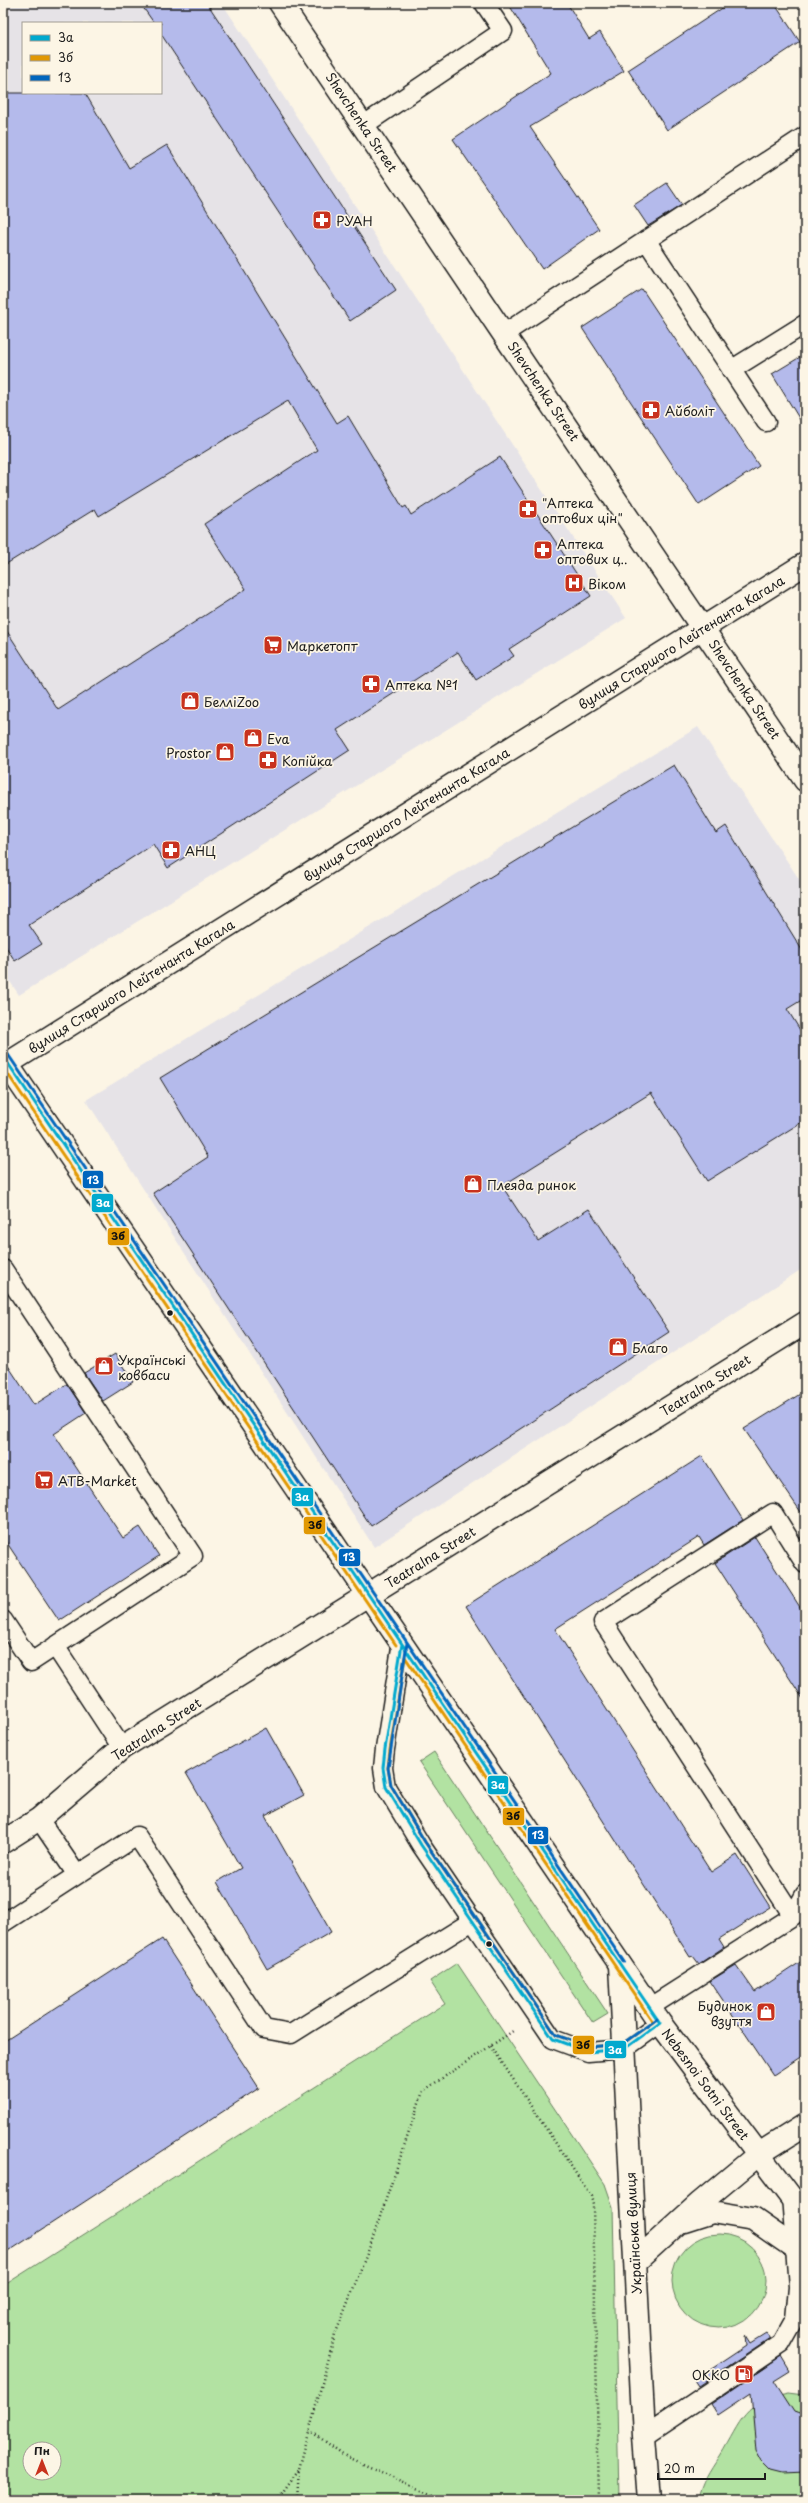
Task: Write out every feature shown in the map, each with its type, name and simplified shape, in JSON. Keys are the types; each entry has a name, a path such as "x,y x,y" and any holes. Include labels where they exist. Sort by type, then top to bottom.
{"main road":[{"name":"Shevchenka Street","path":"280,3 704,627 805,780"},
{"name":"вулиця Старшого Лейтенанта Кагала","path":"5,1060 805,564"},
{"name":"Nebesnoi Sotni Street","path":"5,1060 402,1642 620,1965 655,2015 805,2216"},
{"name":"Teatralna Street","path":"3,1842 39,1819 122,1748 805,1323"},
{"name":"Українська вулиця","path":"620,1965 644,2436 649,2500"},
{"path":"635,2262 677,2223 759,2154 805,2125"},
{"path":"677,2223 712,2212 753,2219 800,2251"}],"lane":[{"path":"364,125 503,31 484,3"},
{"path":"505,333 805,136"},
{"path":"646,240 766,422"},
{"path":"732,370 805,324"},
{"path":"3,1269 192,1556 30,1662 3,1620"},
{"path":"793,1916 603,1622 773,1513 805,1564"},
{"path":"402,1642 385,1748 383,1768 386,1787 421,1845 474,1920 553,2039 588,2052 624,2049 655,2015 793,1916 805,1894"},
{"path":"55,1646 122,1748"},
{"path":"39,1819 77,1875"},
{"path":"3,1923 137,1836 264,2029 291,2034 474,1920"},
{"path":"644,2436 781,2344 795,2319 798,2287 800,2251 791,2196"}],"path":[{"path":"297,2500 299,2469 335,2335 370,2246 423,2091 537,2015"},
{"path":"491,2046 591,2196 593,2205 599,2500"},
{"path":"309,2430 348,2456 445,2500"},
{"path":"276,2500 299,2469"}],"shaded area":[{"path":"3,3 222,3 626,618 19,995 3,971"},
{"name":"Плеяда ринок","path":"698,727 805,888 805,1267 374,1547 86,1100"}],"green space":[{"path":"434,1752 608,2014 593,2023 419,1762"},
{"path":"457,1963 605,2184 613,2207 619,2500 3,2500 3,2286 445,2004 430,1981"},
{"path":"710,2234 728,2234 737,2237 753,2247 763,2263 766,2272 766,2290 763,2299 753,2315 737,2325 728,2328 710,2328 701,2325 685,2315 675,2299 672,2290 672,2272 675,2263 685,2247 701,2237"},
{"path":"789,2393 805,2395 805,2500 699,2500 707,2477 739,2423 746,2414 753,2407 762,2402"}],"building":[{"path":"140,3 207,3 396,290 350,321 162,36 162,22 153,22"},
{"path":"508,3 567,3 589,39 600,32 624,71 530,127 599,229 542,269 453,139 551,73"},
{"path":"730,3 774,3 800,42 667,130 628,70"},
{"path":"3,93 86,94 129,168 167,145 337,423 348,416 403,508 406,506 411,515 500,457 591,596 509,649 514,656 476,680 458,652 337,730 350,750 168,868 153,844 29,925 42,944 15,961 3,942 3,625 58,710 246,589 204,524 317,450 288,401 99,516 95,509 3,566"},
{"path":"667,183 682,205 648,226 634,205"},
{"path":"642,289 759,466 699,505 582,328"},
{"path":"805,354 805,428 772,374"},
{"name":"Плеяда ринок","path":"674,765 716,833 726,826 805,955 805,998 787,1009 805,1038 805,1120 707,1181 651,1093 502,1186 538,1241 589,1209 669,1332 371,1526 153,1193 208,1157 160,1078"},
{"path":"115,1354 133,1382 103,1401 84,1373"},
{"name":"ATB-Market","path":"3,1358 34,1405 67,1384 86,1413 54,1434 123,1538 140,1527 159,1556 59,1621 3,1537"},
{"path":"805,1391 805,1518 744,1429"},
{"path":"702,1456 743,1520 704,1545 699,1537 555,1629 711,1872 737,1855 770,1907 719,1939 724,1947 699,1964 693,1956 690,1957 466,1606"},
{"path":"755,1537 805,1615 805,1702 715,1563"},
{"path":"266,1728 304,1795 265,1816 331,1932 267,1969 217,1882 241,1868 186,1773"},
{"path":"162,1939 259,2088 3,2255 3,2042"},
{"path":"805,1959 805,2054 773,2075 710,1981 736,1965 755,1992"},
{"path":"766,2334 770,2339 699,2386 695,2380 746,2346 745,2336 750,2344"},
{"path":"781,2356 790,2371 774,2381 794,2412 805,2416 805,2473 783,2474 771,2471 762,2462 756,2451 751,2393 718,2415 711,2404"}],"transit line":[{"name":"13","path":"7,1053 624,1962"},
{"name":"3а","path":"3,1056 402,1644"},
{"name":"3б","path":"3,1067 396,1645"},
{"name":"13","path":"407,1643 388,1768 391,1785 425,1842 556,2035 589,2047 622,2044 657,2019"},
{"name":"3а","path":"402,1644 660,2023 624,2049 588,2052 553,2039 421,1845 386,1787 383,1768 385,1749 402,1644"},
{"name":"3б","path":"405,1657 653,2022 622,2044 589,2047 556,2035 425,1842 391,1785 388,1768 405,1657"}],"place":[{"name":"РУАН","path":"322,220"},
{"name":"Айболіт","path":"651,410"},
{"name":"\"Аптека оптових цін\"","path":"528,509"},
{"name":"Аптека оптових ц‥","path":"543,550"},
{"name":"Віком","path":"574,583"},
{"name":"Маркетопт","path":"273,645"},
{"name":"Аптека №1","path":"371,684"},
{"name":"БелліZoo","path":"190,701"},
{"name":"Eva","path":"253,738"},
{"name":"Prostor","path":"225,752"},
{"name":"Копійка","path":"268,760"},
{"name":"АНЦ","path":"171,850"},
{"name":"Плеяда ринок","path":"473,1184"},
{"name":"Благо","path":"618,1347"},
{"name":"Українські ковбаси","path":"104,1366"},
{"name":"ATB-Market","path":"44,1480"},
{"name":"Будинок взуття","path":"766,2012"},
{"name":"OKKO","path":"744,2374"}]}
